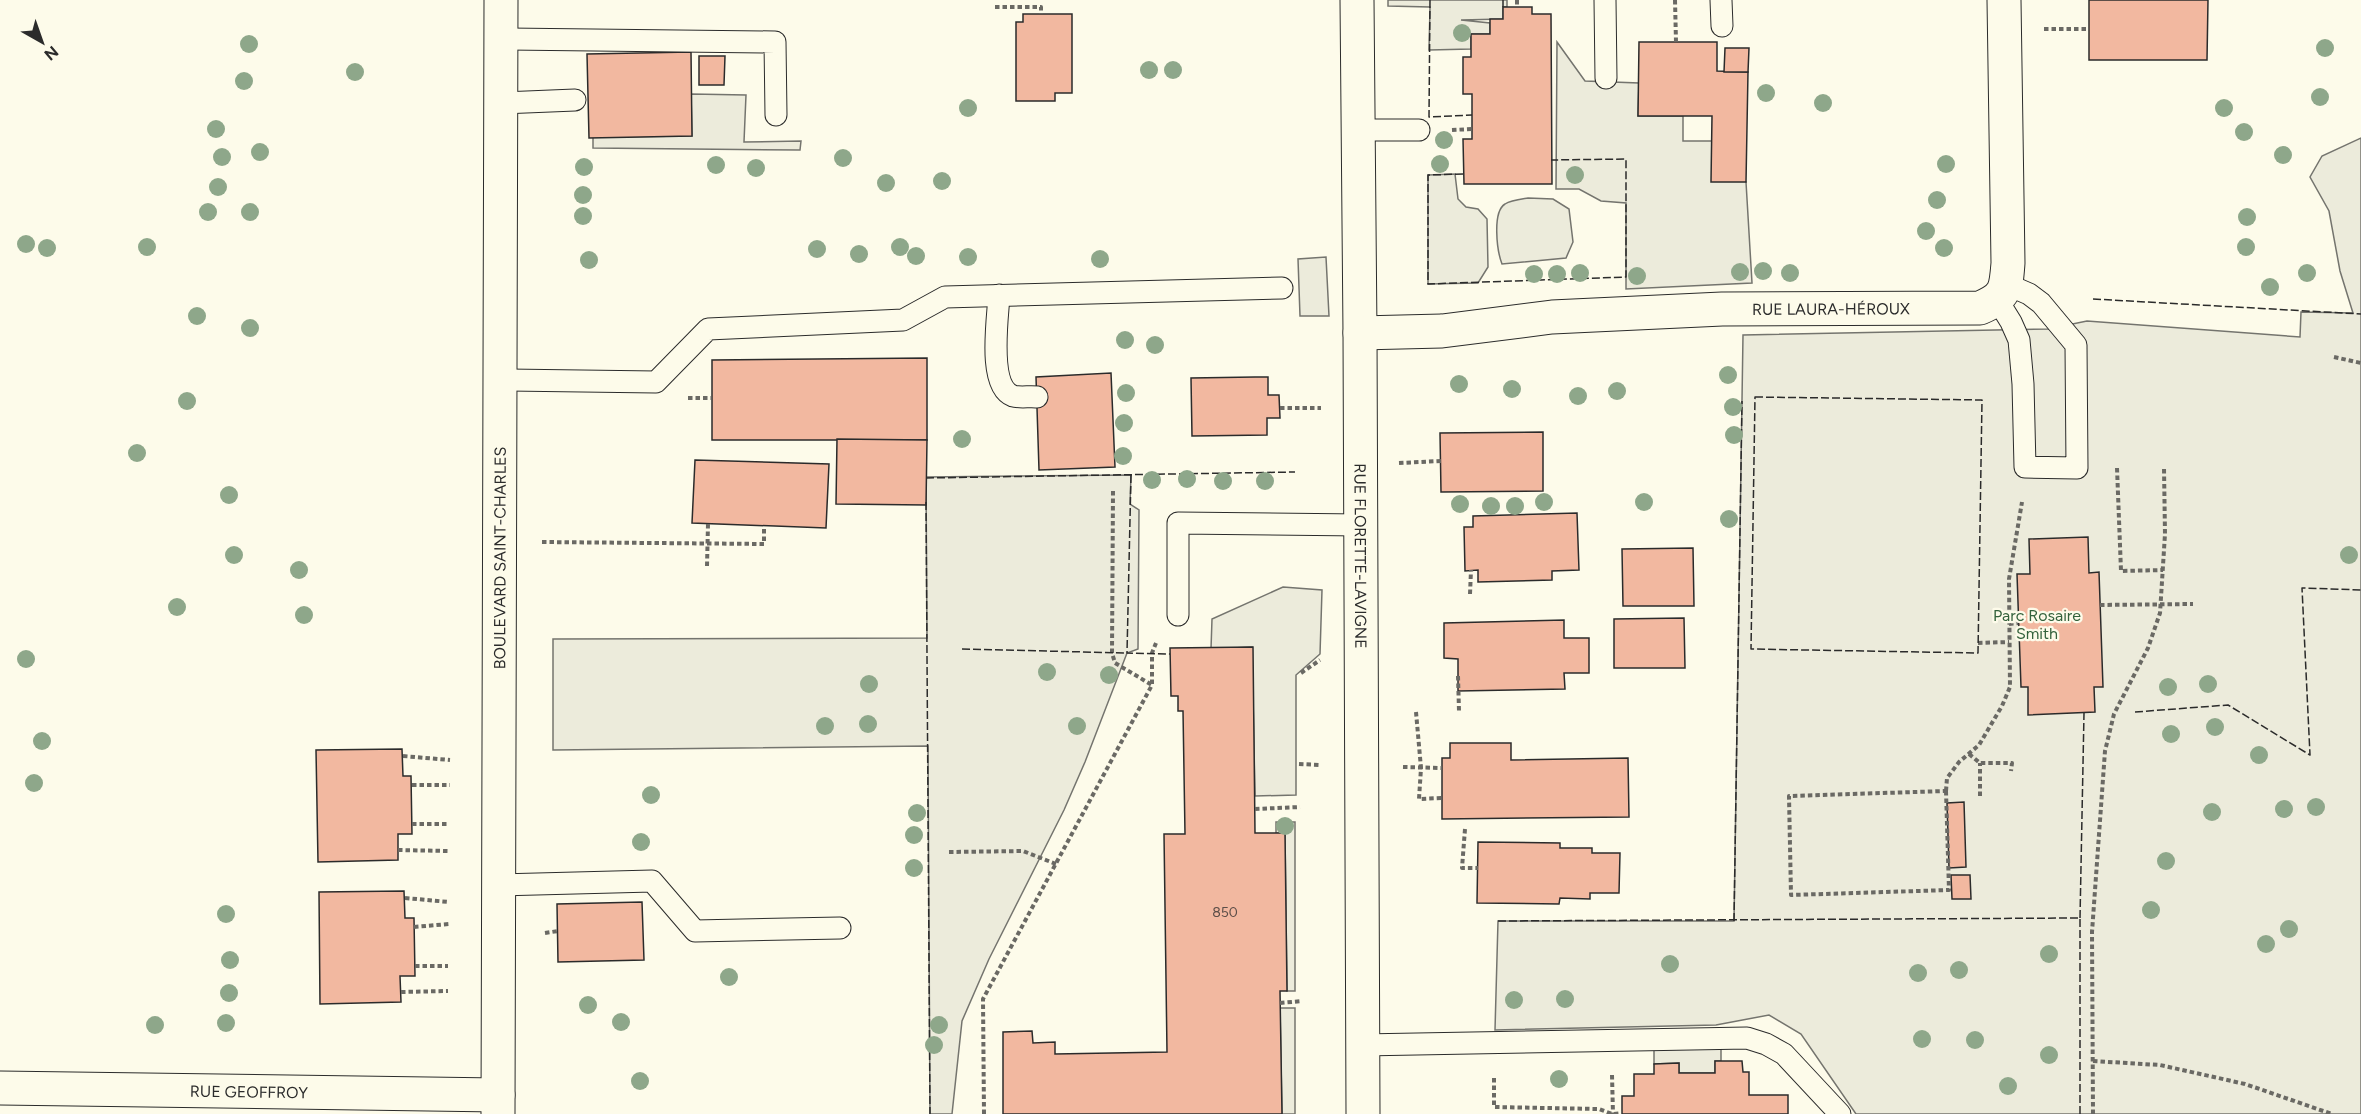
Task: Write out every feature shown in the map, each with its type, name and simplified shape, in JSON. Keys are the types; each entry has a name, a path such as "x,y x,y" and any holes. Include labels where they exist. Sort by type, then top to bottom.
{"street":[{"name":"BOULEVARD SAINT-CHARLES","path":"498,1105 501,0"},
{"name":"RUE FLORETTE-LAVIGNE","path":"1357,0 1363,1114"},
{"path":"2002,292 2008,263 2004,0"},
{"name":"RUE LAURA-HÉROUX","path":"1360,333 1442,331 1552,317 1711,310 1980,308 2002,292"},
{"name":"RUE GEOFFROY","path":"0,1088 498,1105"}],"lane":[{"path":"1605,0 1606,78"},
{"path":"1721,0 1722,26"},
{"path":"501,39 711,49 776,42 776,115"},
{"path":"501,104 575,100"},
{"path":"1358,130 1419,130"},
{"path":"500,380 656,382 708,329 903,320 945,297 1282,288"},
{"path":"2002,292 2029,294 2041,303 2076,345 2077,468 2025,467 2023,384 2019,340 2002,292"},
{"path":"999,295 996,354 999,380 1013,396 1037,397"},
{"path":"1178,615 1178,523 1361,525"},
{"path":"498,885 652,880 695,931 840,928"},
{"path":"1362,1045 1748,1038 1766,1044 1784,1054 1840,1114"}],"path":[{"path":"1516,0 1517,7"},
{"path":"1676,0 1676,42"},
{"path":"995,7 1041,7 1041,14"},
{"path":"2334,357 2361,363"},
{"path":"2117,468 2121,571 2163,570"},
{"path":"2094,1114 2092,932 2105,751 2114,714 2148,648 2160,613 2166,534 2164,468"},
{"path":"1113,491 1112,653 1115,663 1152,685"},
{"path":"707,566 708,524"},
{"path":"542,542 764,544 764,526"},
{"path":"1946,791 1789,796 1791,895 1949,890 1945,803 1946,791 1947,778 1959,762 1979,745 2002,706 2010,687 2009,579 2018,533"},
{"path":"1470,594 1471,570"},
{"path":"2100,605 2193,604"},
{"path":"984,1114 984,999 1152,685 1152,648 1178,615"},
{"path":"2009,624 2018,623"},
{"path":"1978,643 2009,642"},
{"path":"1458,676 1459,711"},
{"path":"1416,712 1420,768 1419,799 1442,798"},
{"path":"1969,753 1980,763 2012,763 2011,771"},
{"path":"403,756 450,760"},
{"path":"1980,763 1980,796"},
{"path":"412,785 450,786"},
{"path":"1255,809 1300,807"},
{"path":"412,824 449,824"},
{"path":"1465,829 1462,868 1478,868"},
{"path":"398,850 449,851"},
{"path":"949,852 1023,851 1056,864"},
{"path":"405,898 449,902"},
{"path":"414,927 449,924"},
{"path":"545,933 558,931"},
{"path":"415,966 448,966"},
{"path":"401,992 448,991"},
{"path":"1280,1003 1302,1001"},
{"path":"2093,1061 2160,1065 2245,1084 2332,1114"},
{"path":"1494,1107 1599,1109 1613,1114 1622,1113"}],"green space":[{"path":"1388,0 1507,0 1507,7 1503,7 1503,19 1461,20 1490,23 1490,34 1471,34 1471,49 1429,50 1430,7 1388,6"},
{"path":"1557,42 1585,81 1639,83 1638,116 1683,116 1683,141 1712,141 1746,182 1752,283 1626,289 1626,203 1601,201 1579,189 1556,189"},
{"path":"691,94 746,95 744,142 801,141 800,150 593,148 593,137 692,136"},
{"name":"Parc Rosaire Smith","path":"2361,138 2361,1114 1856,1114 1801,1034 1769,1015 1716,1025 1495,1030 1498,921 1734,921 1743,335 2048,329 2087,321 2300,337 2301,312 2353,313 2340,271 2329,211 2310,177 2322,156"},
{"path":"1455,174 1458,199 1466,207 1478,209 1487,219 1488,267 1478,283 1428,284 1428,175"},
{"path":"1528,198 1553,199 1569,209 1573,242 1566,258 1502,264 1497,232 1498,215 1505,204"},
{"path":"1326,257 1329,316 1300,316 1298,259"},
{"path":"1131,475 1130,504 1139,510 1138,649 1127,653 1064,810 989,959 962,1021 952,1114 930,1114 928,746 553,750 553,639 927,638 926,477"},
{"path":"1283,587 1322,590 1320,654 1296,675 1296,795 1255,796 1252,647 1211,649 1212,619"},
{"path":"1276,822 1295,822 1295,991 1287,991 1285,833 1276,833"},
{"path":"1280,1008 1295,1008 1295,1114 1282,1114"},
{"path":"1654,1048 1721,1048 1721,1061 1715,1061 1715,1073 1679,1073 1679,1063 1654,1064"}],"building":[{"path":"2089,0 2208,0 2207,60 2089,60"},
{"path":"1503,7 1532,7 1532,14 1551,14 1552,184 1464,184 1463,139 1472,139 1472,94 1463,94 1463,57 1471,57 1471,34 1490,34 1490,19 1503,19"},
{"path":"1023,14 1072,14 1072,93 1055,93 1055,101 1016,101 1016,22 1023,22"},
{"path":"1639,42 1717,42 1717,71 1748,72 1746,182 1711,182 1712,116 1638,116"},
{"path":"1725,48 1749,48 1748,72 1724,72"},
{"path":"691,52 692,136 589,138 587,54"},
{"path":"699,56 725,56 724,85 699,85"},
{"path":"927,358 927,440 712,440 712,360"},
{"path":"1111,373 1115,467 1039,470 1036,377"},
{"path":"1268,377 1268,395 1279,395 1280,418 1267,418 1267,435 1192,436 1191,378"},
{"path":"1543,432 1543,491 1441,492 1440,433"},
{"path":"837,439 927,440 926,505 836,504"},
{"path":"695,460 829,464 826,528 692,523"},
{"path":"1577,513 1579,570 1552,571 1552,580 1478,582 1478,570 1465,571 1464,527 1473,527 1473,516"},
{"path":"2088,537 2089,573 2099,572 2103,687 2094,687 2095,712 2028,715 2028,687 2021,687 2017,574 2030,574 2029,539"},
{"path":"1693,548 1694,606 1623,606 1622,549"},
{"path":"1684,618 1685,668 1614,668 1614,619"},
{"path":"1564,620 1564,638 1589,638 1589,673 1564,673 1565,689 1458,691 1458,659 1444,658 1444,623"},
{"path":"1253,647 1255,833 1285,833 1287,991 1280,991 1282,1114 1003,1114 1003,1032 1032,1031 1033,1043 1055,1042 1055,1054 1167,1052 1164,834 1185,834 1183,711 1178,711 1178,696 1171,696 1170,648"},
{"path":"1450,743 1511,743 1511,760 1628,758 1629,817 1442,819 1442,758 1450,758"},
{"path":"402,749 403,776 411,776 412,834 398,834 398,860 318,862 316,750"},
{"path":"1964,802 1966,867 1949,868 1947,803"},
{"path":"1478,842 1560,843 1560,848 1592,848 1592,853 1620,853 1619,893 1590,893 1590,899 1560,898 1559,904 1477,903"},
{"path":"1951,875 1970,875 1971,899 1952,899"},
{"path":"404,891 405,918 414,918 415,976 400,976 401,1002 320,1004 319,892"},
{"path":"642,902 644,960 558,962 557,904"},
{"path":"1715,1061 1742,1061 1743,1072 1749,1072 1749,1095 1788,1095 1788,1114 1622,1114 1622,1096 1634,1096 1634,1074 1654,1074 1654,1064 1679,1063 1679,1073 1715,1073"}],"fence":[{"path":"1430,0 1429,117 1472,115"},
{"path":"1503,0 1503,7"},
{"path":"1463,174 1428,175 1428,284 1626,277 1626,159 1551,160"},
{"path":"2093,299 2361,314"},
{"path":"1755,397 1982,400 1978,653 1751,649 1755,397"},
{"path":"1734,921 1742,401"},
{"path":"926,478 1295,472"},
{"path":"1131,475 1127,653 1170,654"},
{"path":"926,502 930,1114"},
{"path":"2135,712 2228,705 2310,755 2302,588 2361,590"},
{"path":"962,649 1127,653"},
{"path":"2080,918 2084,713"},
{"path":"1498,921 2080,918 2080,1114"}]}
